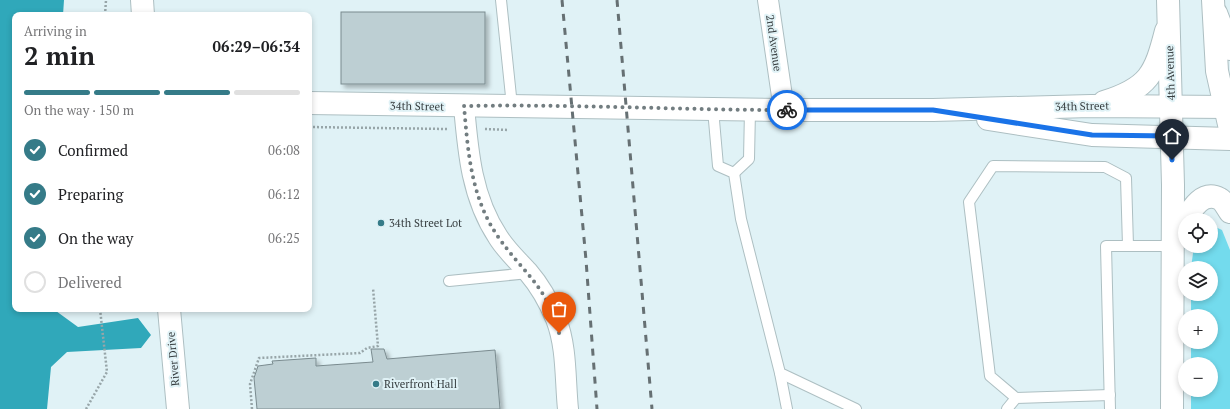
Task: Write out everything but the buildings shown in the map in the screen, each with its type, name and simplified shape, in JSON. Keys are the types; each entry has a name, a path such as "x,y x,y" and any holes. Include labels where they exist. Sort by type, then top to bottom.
{"street":[{"path":"142,0 143,12"},
{"name":"2nd Avenue","path":"768,0 784,110"},
{"name":"4th Avenue","path":"1168,0 1173,185 1172,409"},
{"path":"1213,2 1230,49"},
{"path":"1213,2 1217,71 1227,107 1230,129"},
{"path":"1091,106 1124,96 1135,89 1152,73 1158,61 1168,22"},
{"name":"34th Street","path":"312,103 750,110 933,110 1091,106 1227,107"},
{"path":"464,106 473,181 484,213 499,238 529,273 546,296 556,320 563,345 568,409"},
{"name":"34th Street","path":"933,110 1092,135 1171,136 1230,139"},
{"path":"1190,213 1194,205 1202,199 1210,197 1220,199 1230,212"},
{"path":"1172,246 1178,234"},
{"name":"River Drive","path":"169,312 178,409"}],"lane":[{"path":"501,0 512,106"},
{"path":"713,109 718,166 734,173"},
{"path":"734,173 749,158 750,110"},
{"path":"1110,395 1016,398 990,376 969,202 993,166 1106,167 1126,178 1128,246"},
{"path":"734,173 741,219 780,373 787,409"},
{"path":"1110,409 1106,246 1172,246"},
{"path":"449,282 529,273"},
{"path":"780,373 856,409"},
{"path":"1007,409 1016,398"}],"path":[{"path":"106,0 106,12"},
{"path":"312,127 509,130"},
{"path":"252,409 250,384 259,358 360,353 367,348 378,346 373,288"},
{"path":"86,409 107,372 100,312"}],"shaded area":[{"path":"0,0 64,0 63,12 12,12 12,312 57,312 78,327 138,318 151,335 141,348 67,352 51,367 47,409 0,409"},
{"path":"1218,228 1222,230 1230,250 1230,409 1191,409 1191,397 1218,397 1218,357 1191,357 1191,349 1218,349 1218,309 1191,309 1191,301 1218,301 1218,261 1192,261 1193,253 1218,253"}],"railway":[{"path":"562,0 586,260 597,409"},
{"path":"617,0 652,409"}],"way so far":[{"path":"559,333 556,320 546,296 499,238 484,213 473,181 464,106 571,106 627,109 787,110"}],"place":[{"name":"34th Street Lot","path":"381,223"},
{"name":"Riverfront Hall","path":"376,384"}],"route":[{"path":"787,110 933,110 1092,135 1171,136 1172,160"}]}
